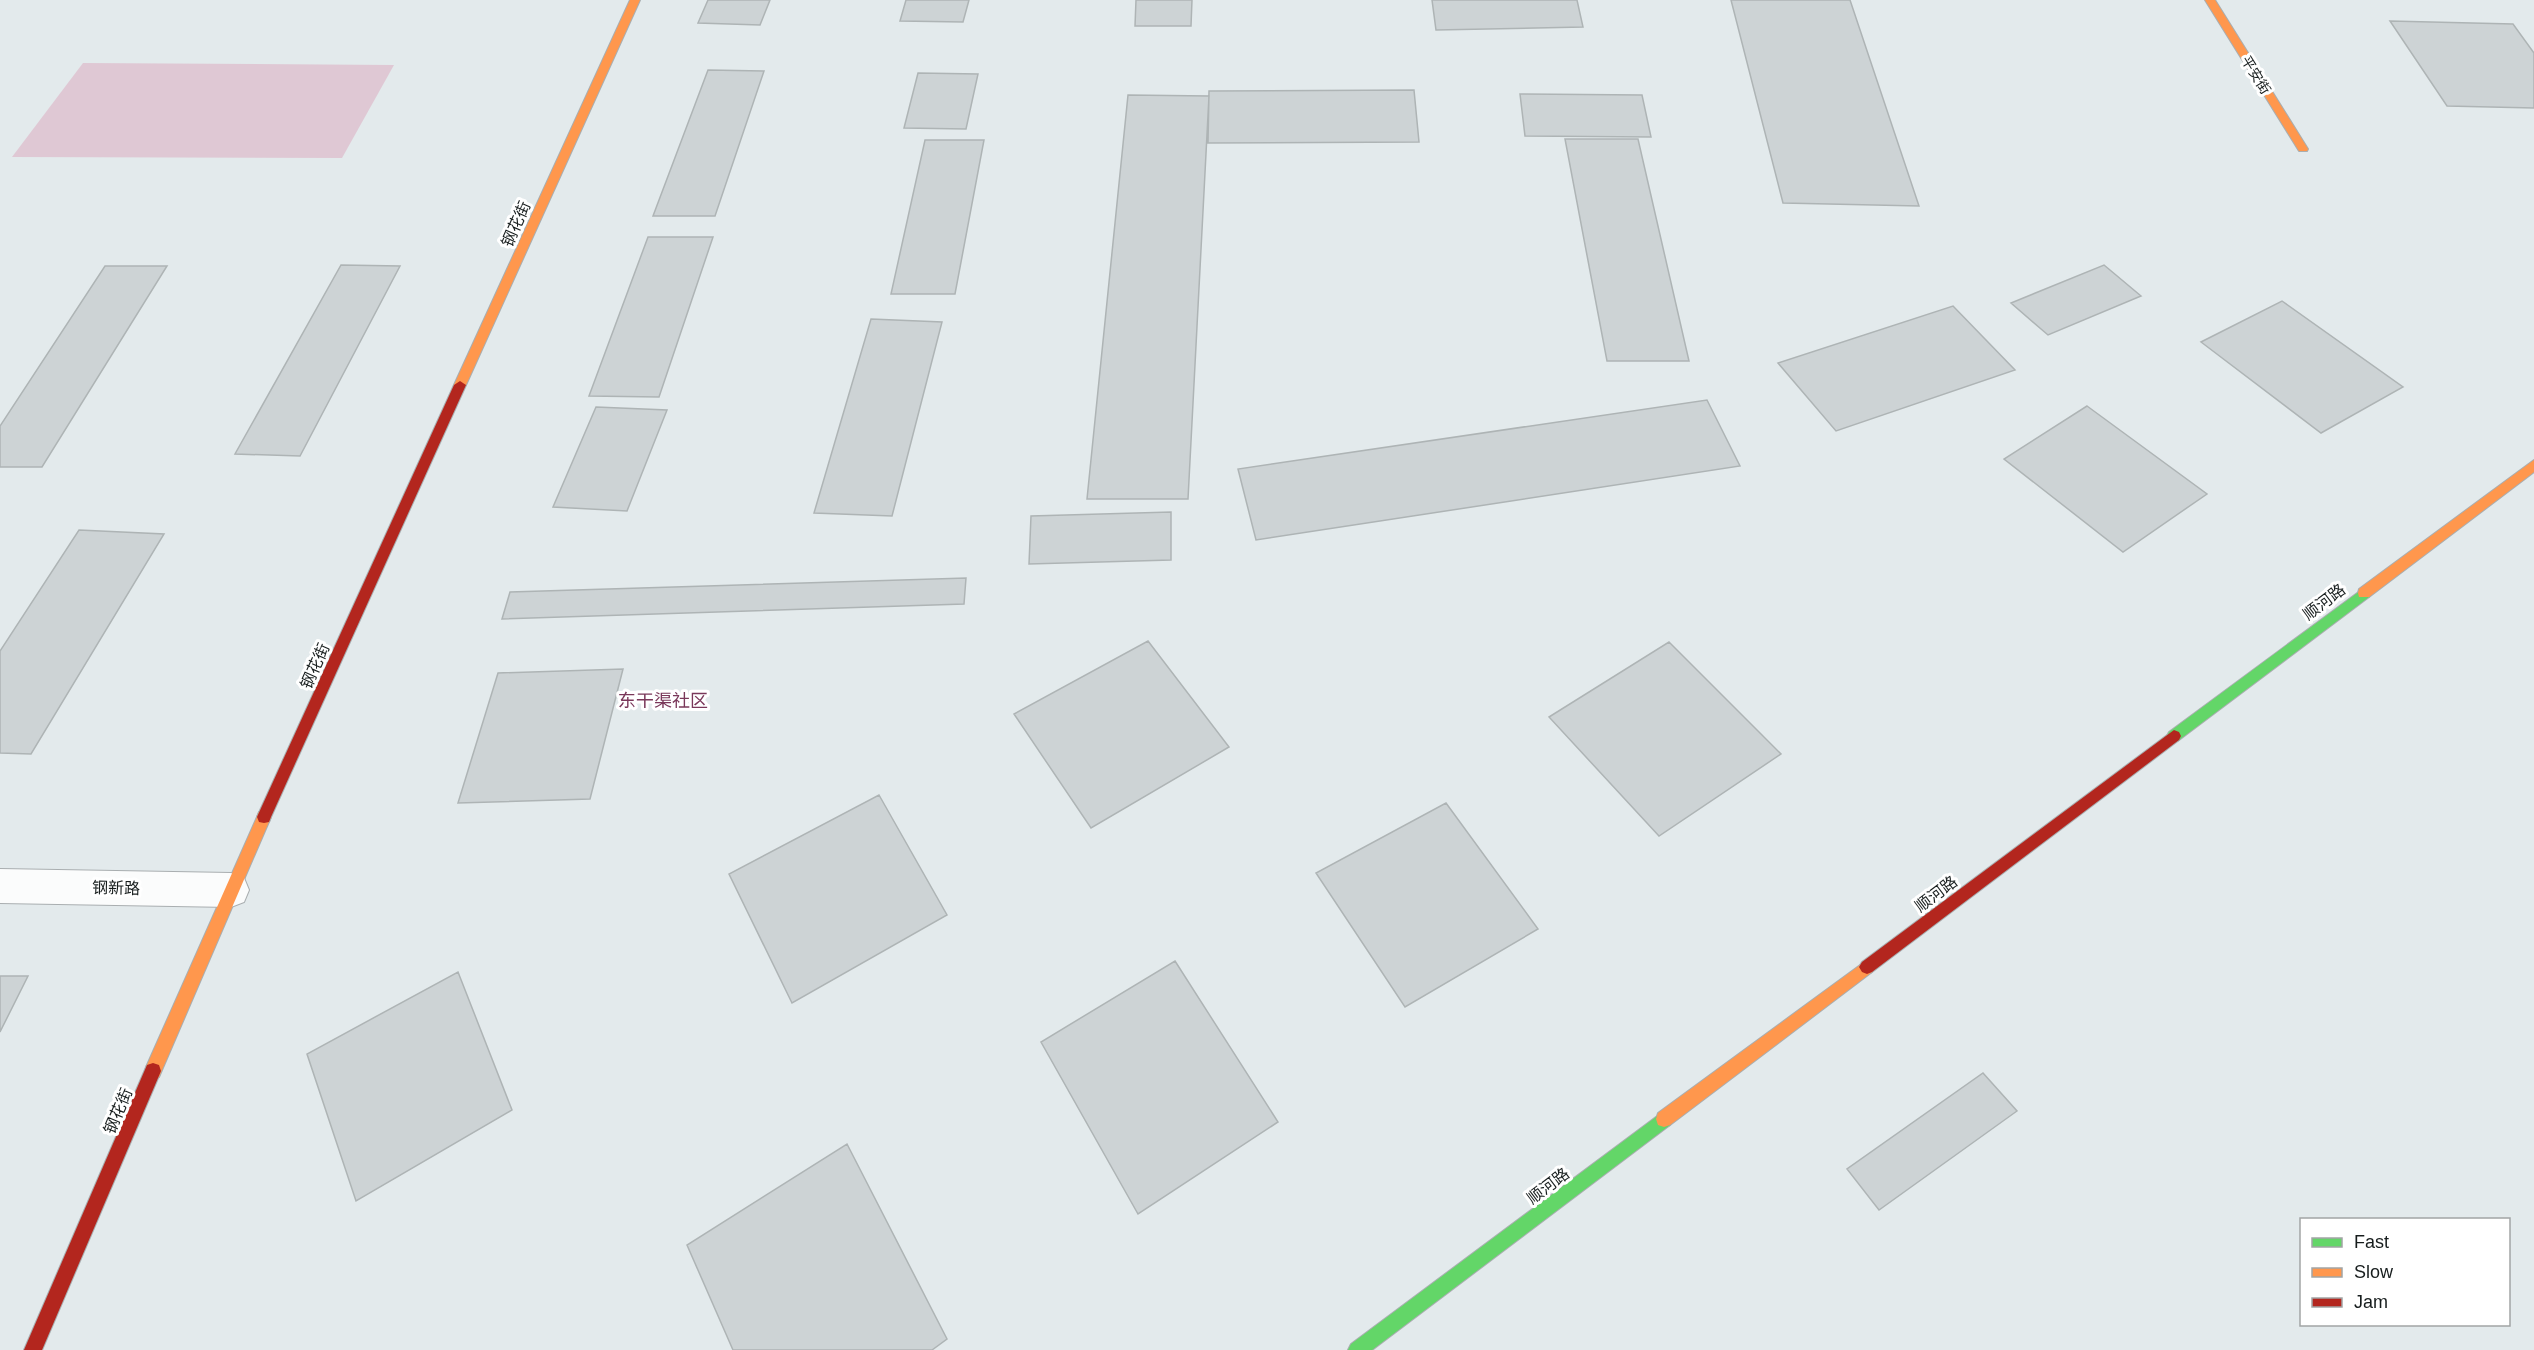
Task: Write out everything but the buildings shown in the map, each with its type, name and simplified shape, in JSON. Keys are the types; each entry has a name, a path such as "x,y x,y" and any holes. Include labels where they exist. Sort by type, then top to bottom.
{"street":[{"name":"钢花街","path":"33,1350 231,890 635,0"},
{"name":"平安街","path":"2210,0 2303,149"},
{"name":"顺河路","path":"1358,1350 2534,465"},
{"name":"钢新路","path":"0,886 231,890"}],"shaded area":[{"path":"83,63 394,65 342,158 12,157"}],"traffic: fast":[{"path":"2174,736 2364,593"},
{"path":"1357,1350 1664,1119"}],"traffic: slow":[{"path":"460,385 635,0"},
{"path":"2210,0 2303,149"},
{"path":"2364,593 2534,465"},
{"path":"153,1071 264,817"},
{"path":"1664,1119 1867,967"}],"traffic: jam":[{"path":"264,817 460,385"},
{"path":"1867,967 2174,736"},
{"path":"33,1350 153,1071"}],"district":[{"name":"东干渠社区","path":"663,701"}]}
